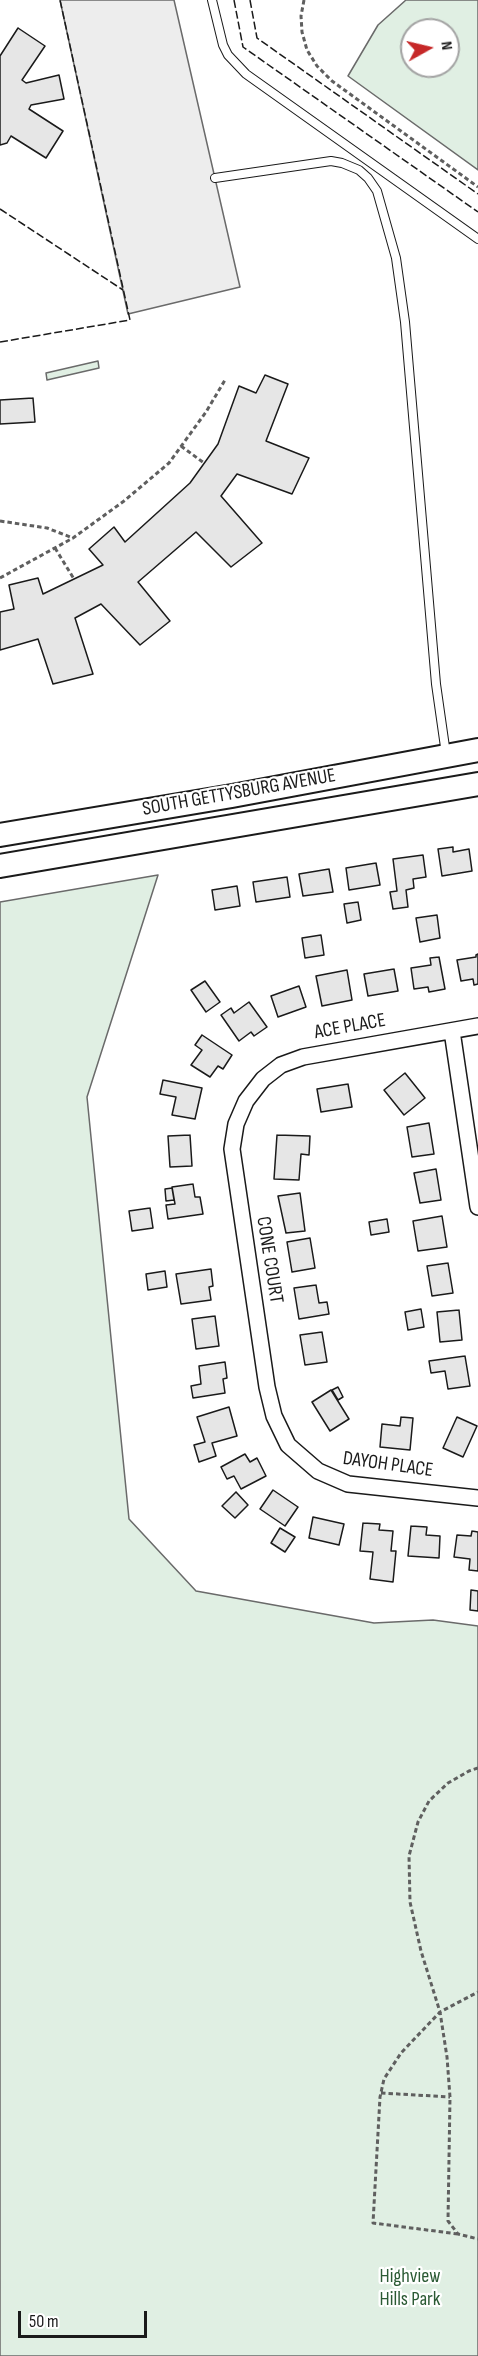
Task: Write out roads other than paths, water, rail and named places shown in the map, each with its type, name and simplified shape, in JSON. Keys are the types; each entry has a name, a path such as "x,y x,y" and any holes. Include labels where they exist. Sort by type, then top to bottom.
{"main road":[{"name":"SOUTH GETTYSBURG AVENUE","path":"0,835 231,796 478,750"},
{"name":"SOUTH GETTYSBURG AVENUE","path":"0,866 478,783"}],"street":[{"name":"ACE PLACE","path":"246,1101 263,1079 281,1065 292,1060 478,1026"},
{"path":"453,1031 478,1207"},
{"name":"CONE COURT","path":"246,1101 233,1136 233,1167 267,1387 278,1426"},
{"name":"DAYOH PLACE","path":"278,1426 288,1445 302,1459 318,1471 339,1481 348,1484 478,1498"}],"lane":[{"path":"212,0 223,45 235,64 246,74 478,238"},
{"path":"215,177 332,161 359,170 368,178 376,191 396,258 405,322 436,684 447,755"}],"park label":[{"name":"Highview Hills Park","path":"410,2288"}]}
